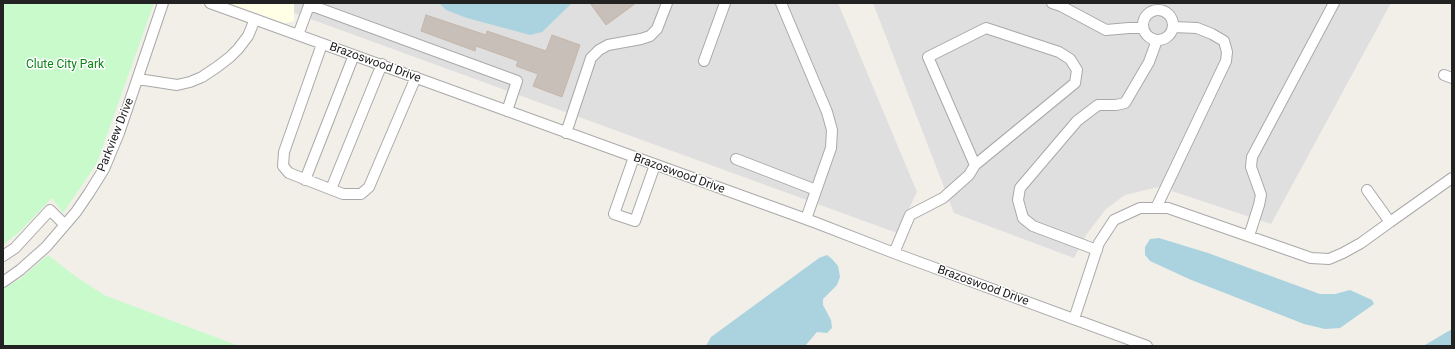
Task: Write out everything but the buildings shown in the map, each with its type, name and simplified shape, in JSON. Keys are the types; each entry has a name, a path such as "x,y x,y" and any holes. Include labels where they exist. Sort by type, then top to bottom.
{"street":[{"name":"Parkview Drive","path":"3,282 20,270 46,247 89,193 104,169 119,133 164,3"},
{"name":"Brazoswood Drive","path":"210,3 322,44 382,64 1147,346"},
{"path":"566,133 591,58 599,50 608,45 642,40 650,36 657,29 667,3"},
{"path":"704,61 725,3"},
{"path":"781,3 827,112 832,130 831,148 806,220"},
{"path":"1052,3 1061,6 1106,30 1143,28"},
{"path":"1249,236 1261,195 1251,167 1252,157 1334,3"},
{"path":"298,35 310,4 517,81 507,111"},
{"path":"1161,6 1169,14 1173,22 1170,35 1166,38 1158,40 1148,37 1143,28 1144,18 1147,14 1161,6"},
{"path":"138,79 177,85 202,77 234,53 248,36 255,19"},
{"path":"1156,208 1226,61 1227,52 1224,41 1212,34 1197,28 1173,27"},
{"path":"894,253 910,215 943,198 969,175 975,165 1075,83 1077,70 1070,59 1059,52 986,28 928,57 975,165"},
{"path":"1097,250 1033,226 1023,218 1018,200 1020,188 1077,120 1098,105 1116,106 1125,103 1148,62 1158,40"},
{"path":"322,44 284,152 283,166 289,173 342,194 361,194 370,187 416,77"},
{"path":"306,180 354,55"},
{"path":"331,189 382,64"},
{"path":"634,157 614,214 635,221 655,165"},
{"path":"736,159 816,190"},
{"path":"1074,319 1100,243 1114,220 1140,208 1168,208 1312,258 1329,258 1343,253 1361,243 1452,178"},
{"path":"1367,190 1390,222"},
{"path":"3,256 15,248 50,210 65,225"}],"shaded area":[{"path":"229,3 294,3 294,21 285,23"},
{"path":"294,3 838,3 917,192 897,233 294,13"},
{"path":"873,3 1391,3 1271,224 1172,191 1171,184 1125,195 1106,209 1086,235 1074,258 954,213"}],"green space":[{"name":"Clute City Park","path":"3,3 154,3 97,163 63,213 52,198 18,233 3,245"},
{"path":"48,255 75,276 104,295 239,346 3,346 3,289 20,279"}],"water":[{"path":"439,3 572,3 542,32 530,35 467,18 446,10"},
{"path":"1159,238 1208,253 1320,294 1335,294 1350,290 1372,300 1374,304 1340,328 1325,329 1304,324 1189,279 1150,261 1145,255 1145,247 1150,239"},
{"path":"827,255 838,266 840,277 837,285 823,299 823,305 831,320 832,328 827,333 817,332 805,346 706,346 711,337 819,258"},
{"path":"1452,329 1452,346 1424,346 1425,345"}]}
